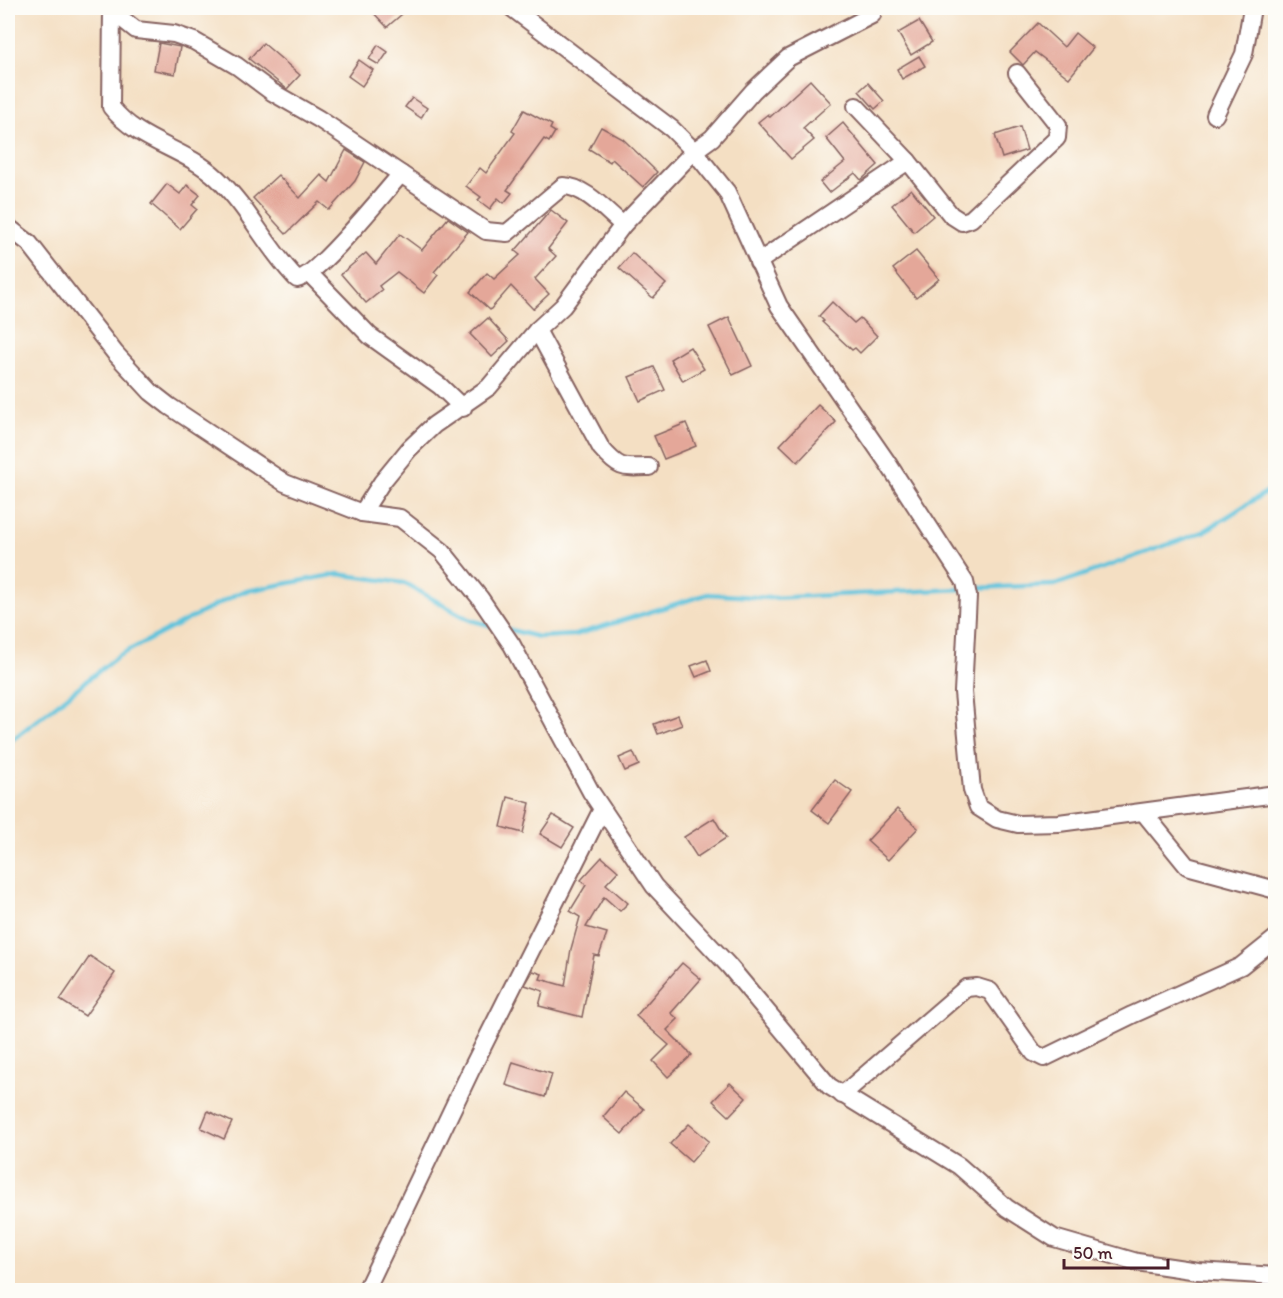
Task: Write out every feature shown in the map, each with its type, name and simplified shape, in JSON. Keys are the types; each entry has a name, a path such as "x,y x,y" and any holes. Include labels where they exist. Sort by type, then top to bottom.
{"street":[{"path":"512,8 643,105 694,151 728,192 779,306 887,462 965,582 968,596 963,693 972,790 978,807 997,819 1018,824 1059,823 1275,794"},
{"path":"1215,115 1244,54 1252,8"},
{"path":"112,9 136,30 174,34 194,41 486,231 495,234 507,233 563,186 572,186 580,190 623,225"},
{"path":"112,9 111,107 136,131 180,153 216,177 239,202 297,279 310,274 360,222 401,174"},
{"path":"362,513 381,482 409,449 434,425 463,408 489,387 537,330 563,306 623,225 694,151 712,138 753,91 788,58 872,15"},
{"path":"856,106 908,161 951,215 962,222 971,219 1057,138 1058,125 1017,73"},
{"path":"758,262 908,161"},
{"path":"8,227 29,243 115,352 151,392 285,483 362,513 400,518 442,551 480,598 512,645 602,809 654,885 729,966 829,1086 959,1166 1007,1208 1054,1238 1137,1262 1198,1271 1275,1275"},
{"path":"310,274 370,336 440,386 463,408"},
{"path":"537,330 601,448 615,465 624,468 649,467"},
{"path":"366,1290 491,1028 602,809"},
{"path":"1144,813 1187,866 1275,890"},
{"path":"842,1095 966,987 990,991 1029,1046 1044,1058 1241,966 1275,938"}],"building":[{"path":"369,8 409,8 387,27"},
{"path":"919,21 932,42 911,55 898,33"},
{"path":"1038,23 1064,47 1075,33 1093,48 1069,78 1035,52 1023,65 1010,52"},
{"path":"159,43 180,47 175,74 154,70"},
{"path":"263,43 300,75 287,89 249,59"},
{"path":"378,45 388,52 379,65 369,59"},
{"path":"919,56 925,66 902,79 897,69"},
{"path":"359,60 373,70 362,86 348,76"},
{"path":"810,80 831,103 803,128 814,140 791,159 758,122 768,114 770,117"},
{"path":"868,83 884,101 875,109 859,91"},
{"path":"412,98 427,108 421,118 405,107"},
{"path":"524,110 552,125 550,129 555,132 549,142 544,139 507,190 512,193 504,203 498,198 490,209 478,200 481,197 466,186 480,168 486,173 515,133 512,131"},
{"path":"843,123 878,165 861,180 855,173 829,193 820,182 845,162 826,138"},
{"path":"601,127 623,139 657,172 643,187 612,159 610,162 589,149"},
{"path":"1020,127 1027,150 1002,158 995,135"},
{"path":"346,150 365,162 355,181 329,210 319,202 286,234 253,198 278,175 300,198 321,175 329,182"},
{"path":"167,184 180,194 187,185 200,195 192,205 197,209 180,229 151,204"},
{"path":"911,189 933,216 914,232 892,205"},
{"path":"551,210 568,223 548,249 556,256 535,279 549,294 533,309 511,286 490,310 470,292 487,273 494,279 520,255 515,251"},
{"path":"448,218 468,232 434,272 438,275 424,293 397,272 379,286 382,290 366,303 341,274 366,253 376,264 400,234 422,250"},
{"path":"916,251 939,279 916,298 893,269"},
{"path":"632,253 666,284 653,298 619,268"},
{"path":"832,302 854,323 860,318 877,336 860,353 855,348 852,350 822,322 824,321 819,316"},
{"path":"729,317 752,366 733,375 709,327"},
{"path":"488,318 509,341 492,357 470,334"},
{"path":"690,347 704,369 683,381 670,359"},
{"path":"654,367 665,390 640,401 629,377"},
{"path":"818,405 836,422 798,462 780,445"},
{"path":"686,423 696,446 664,459 654,436"},
{"path":"707,660 711,671 696,677 691,666"},
{"path":"678,715 682,725 658,734 654,724"},
{"path":"633,752 639,765 625,771 619,758"},
{"path":"835,780 852,792 829,823 812,810"},
{"path":"508,797 530,803 523,833 501,827"},
{"path":"897,809 918,828 888,860 867,841"},
{"path":"553,815 574,828 562,847 540,834"},
{"path":"714,818 726,838 697,857 684,837"},
{"path":"602,857 618,871 606,884 628,903 620,911 604,897 586,927 607,933 599,956 594,955 582,1017 539,1006 543,991 525,985 533,971 542,974 540,979 565,986 571,949 580,917 570,911 586,885 581,880"},
{"path":"90,956 115,973 85,1016 60,1000"},
{"path":"682,963 701,979 671,1013 678,1019 667,1030 692,1055 668,1077 653,1061 669,1045 636,1016"},
{"path":"513,1062 552,1074 545,1097 506,1085"},
{"path":"730,1083 746,1098 729,1116 713,1101"},
{"path":"624,1092 644,1109 622,1134 603,1117"},
{"path":"208,1111 232,1122 224,1139 201,1128"},
{"path":"689,1124 709,1141 691,1162 670,1144"}],"waterway":[{"path":"971,588 1055,585 1203,532 1276,486"},
{"path":"8,743 118,656 241,592 338,574 404,583 470,620 493,626"},
{"path":"507,629 538,637 575,635 708,594 769,598 963,589"}]}
